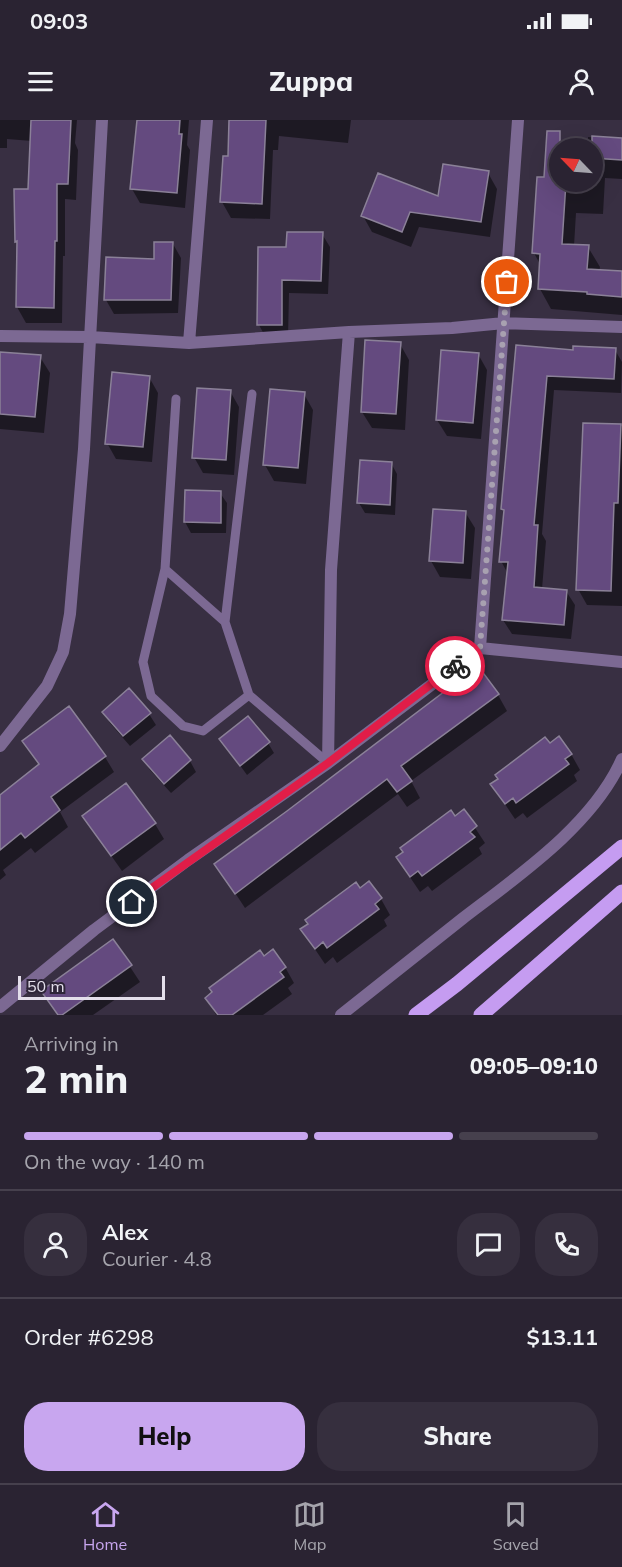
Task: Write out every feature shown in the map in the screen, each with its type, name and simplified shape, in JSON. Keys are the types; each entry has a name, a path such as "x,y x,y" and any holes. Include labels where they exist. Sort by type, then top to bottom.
{"main road":[{"path":"416,1015 457,984 622,847"},
{"path":"481,1015 622,892"}],"street":[{"path":"0,746 47,686 63,652 70,614 75,571 102,120"},
{"path":"189,343 207,120"},
{"path":"480,648 518,120"},
{"path":"0,336 189,343 504,323 622,327"},
{"path":"328,763 332,570 349,332"},
{"path":"2,1008 113,916 188,860 328,763 480,648 622,662"},
{"path":"341,1015 512,881 576,825 613,778 622,759"}],"lane":[{"path":"252,394 225,622 249,695 328,763"},
{"path":"176,399 165,569 143,662 151,696 183,726 203,731 249,695"},
{"path":"165,569 225,622"}],"building":[{"path":"31,120 71,120 68,184 57,184 54,308 16,307 17,241 15,242 14,189 28,189"},
{"path":"137,120 180,120 179,134 182,134 177,193 130,189"},
{"path":"229,120 266,120 262,204 220,202 223,156 228,156"},
{"path":"547,131 560,131 560,138 549,138 549,192 565,192 562,244 589,245 587,269 622,271 622,297 538,289 540,254 532,253 537,177 544,177"},
{"path":"592,136 622,138 622,160 603,159 603,138 592,138"},
{"path":"443,164 489,171 481,222 410,212 402,232 361,216 378,173 438,196"},
{"path":"287,232 323,232 321,281 282,280 282,325 257,325 258,247 286,247"},
{"path":"154,242 173,242 171,300 104,300 106,257 154,259"},
{"path":"365,340 401,342 396,414 361,412"},
{"path":"516,345 573,350 573,346 616,348 614,379 547,376 534,525 538,525 534,587 567,590 564,625 502,620 508,562 499,562 504,510 501,509"},
{"path":"441,350 479,353 473,423 436,420"},
{"path":"0,352 41,355 35,417 0,414"},
{"path":"112,372 150,376 143,447 105,444"},
{"path":"197,388 231,390 226,460 192,458"},
{"path":"270,389 305,392 298,468 263,465"},
{"path":"583,423 621,424 618,503 614,503 611,591 576,590"},
{"path":"360,460 392,462 390,505 357,503"},
{"path":"185,490 221,491 221,523 184,522"},
{"path":"433,509 466,511 463,563 429,561"},
{"path":"478,666 499,694 401,766 412,781 397,792 387,779 235,894 214,864"},
{"path":"129,688 151,713 123,736 102,712"},
{"path":"69,706 106,756 51,797 60,810 25,838 21,833 0,850 0,795 39,764 22,741"},
{"path":"248,716 270,742 240,766 219,739"},
{"path":"170,735 191,760 164,784 142,759"},
{"path":"559,736 572,754 565,759 569,764 516,803 513,798 505,804 490,784 498,779 495,775 545,737 550,743"},
{"path":"126,783 156,823 111,856 82,816"},
{"path":"464,809 477,826 470,832 475,837 422,876 418,871 410,877 396,857 403,852 400,848 451,810 455,816"},
{"path":"369,881 382,898 375,904 379,909 327,948 323,942 315,949 300,929 308,924 305,920 356,882 360,888"},
{"path":"113,939 132,965 62,1015 58,1015 41,991"},
{"path":"273,949 286,967 280,972 284,977 232,1015 218,1015 205,998 212,992 209,988 260,950 264,956"}],"way so far":[{"path":"455,666 480,648 507,282"}],"route":[{"path":"132,902 188,860 328,763 455,666"}]}
